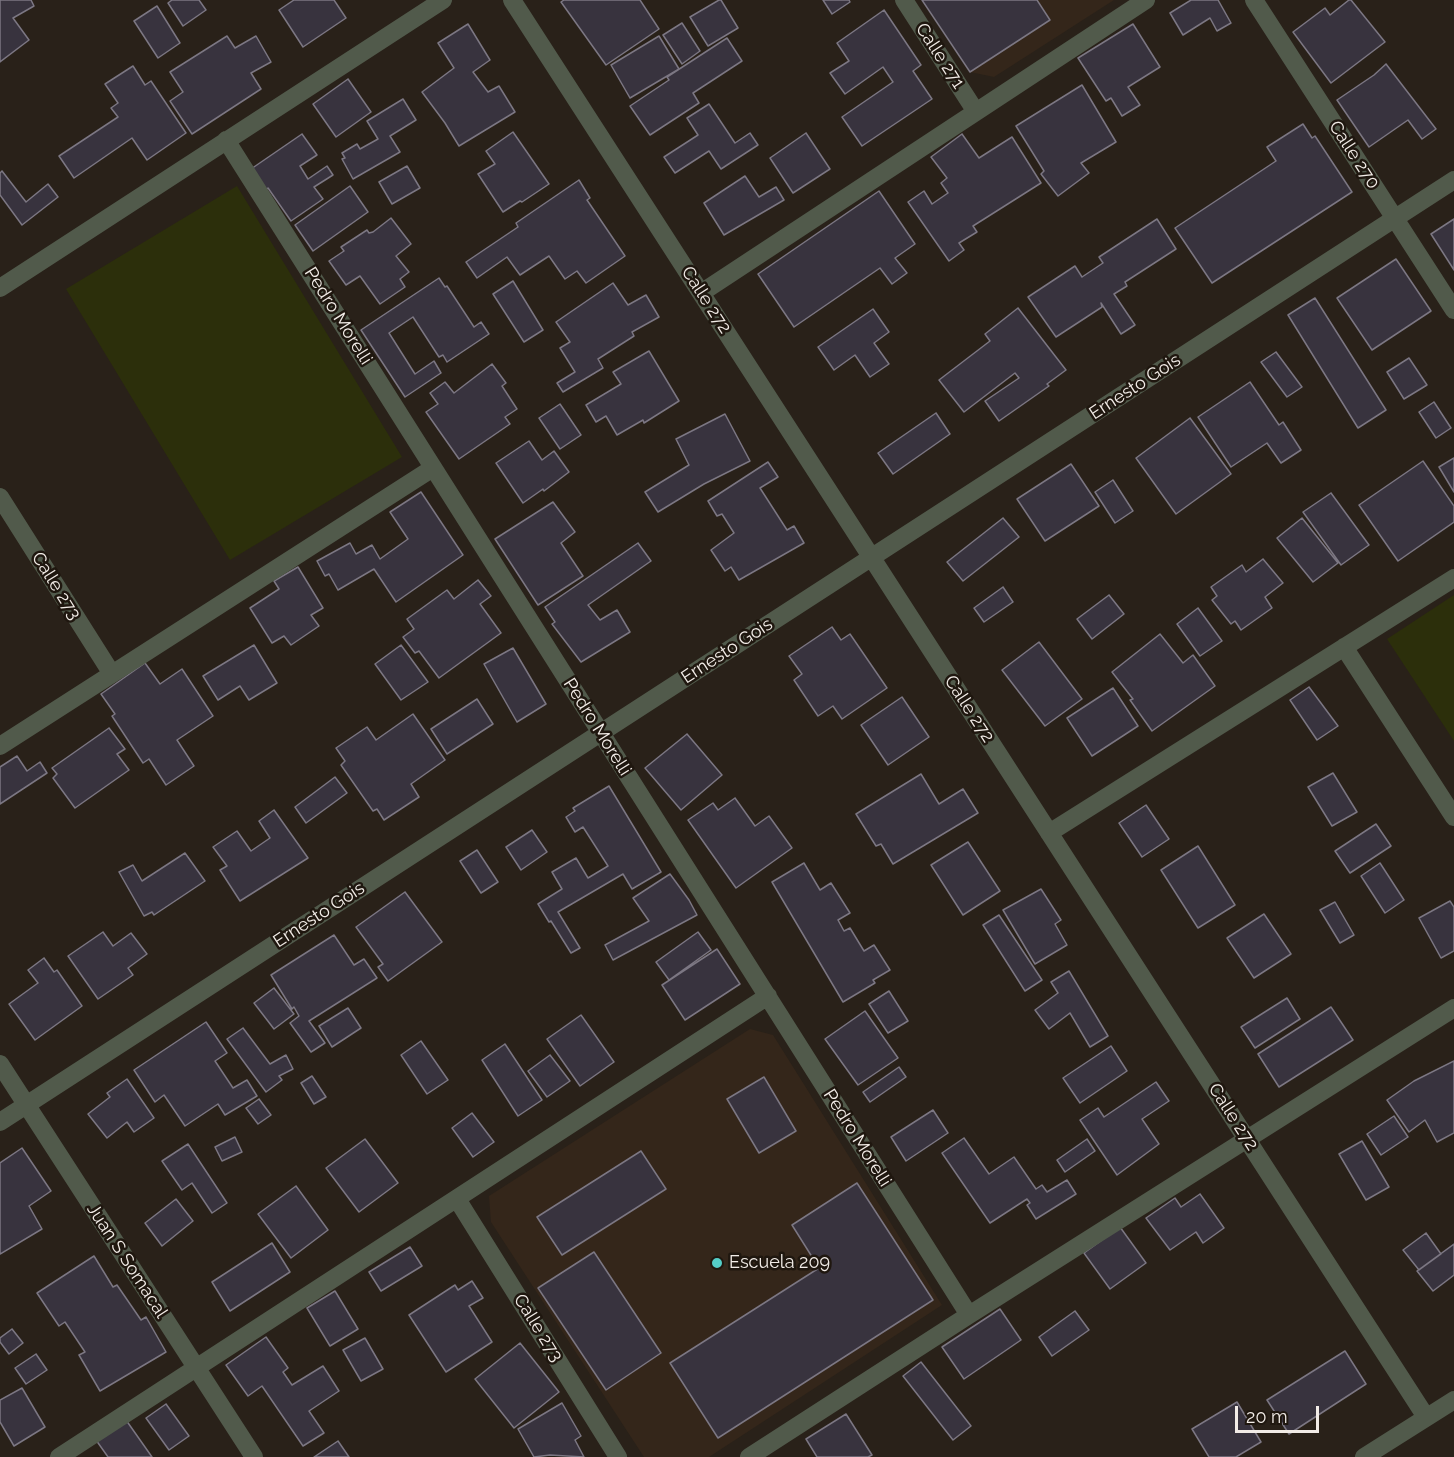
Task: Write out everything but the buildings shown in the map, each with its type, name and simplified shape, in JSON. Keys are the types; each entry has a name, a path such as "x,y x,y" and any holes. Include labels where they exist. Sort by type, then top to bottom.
{"street":[{"path":"0,288 443,0"},
{"name":"Calle 272","path":"512,0 1426,1418"},
{"name":"Calle 271","path":"904,0 976,112"},
{"path":"701,293 1146,0"},
{"name":"Calle 270","path":"1254,0 1454,310"},
{"name":"Pedro Morelli","path":"226,140 969,1315"},
{"name":"Ernesto Gois","path":"0,1122 1454,180"},
{"path":"0,747 433,468"},
{"name":"Calle 273","path":"0,497 112,674"},
{"path":"1049,833 1454,578"},
{"path":"1344,647 1454,818"},
{"path":"59,1457 768,996"},
{"path":"748,1457 1454,1008"},
{"name":"Juan S Somacal","path":"0,1064 254,1457"},
{"name":"Calle 273","path":"457,1199 618,1457"},
{"path":"1364,1457 1454,1400"}],"shaded area":[{"path":"922,0 1114,0 994,77 970,72"},
{"name":"Escuela 209","path":"750,1029 773,1035 942,1305 709,1457 644,1457 491,1222 489,1196"}],"green space":[{"path":"237,186 402,457 230,560 66,289"},
{"path":"1454,595 1454,741 1387,639"}],"place":[{"name":"Escuela 209","path":"717,1263"}]}
